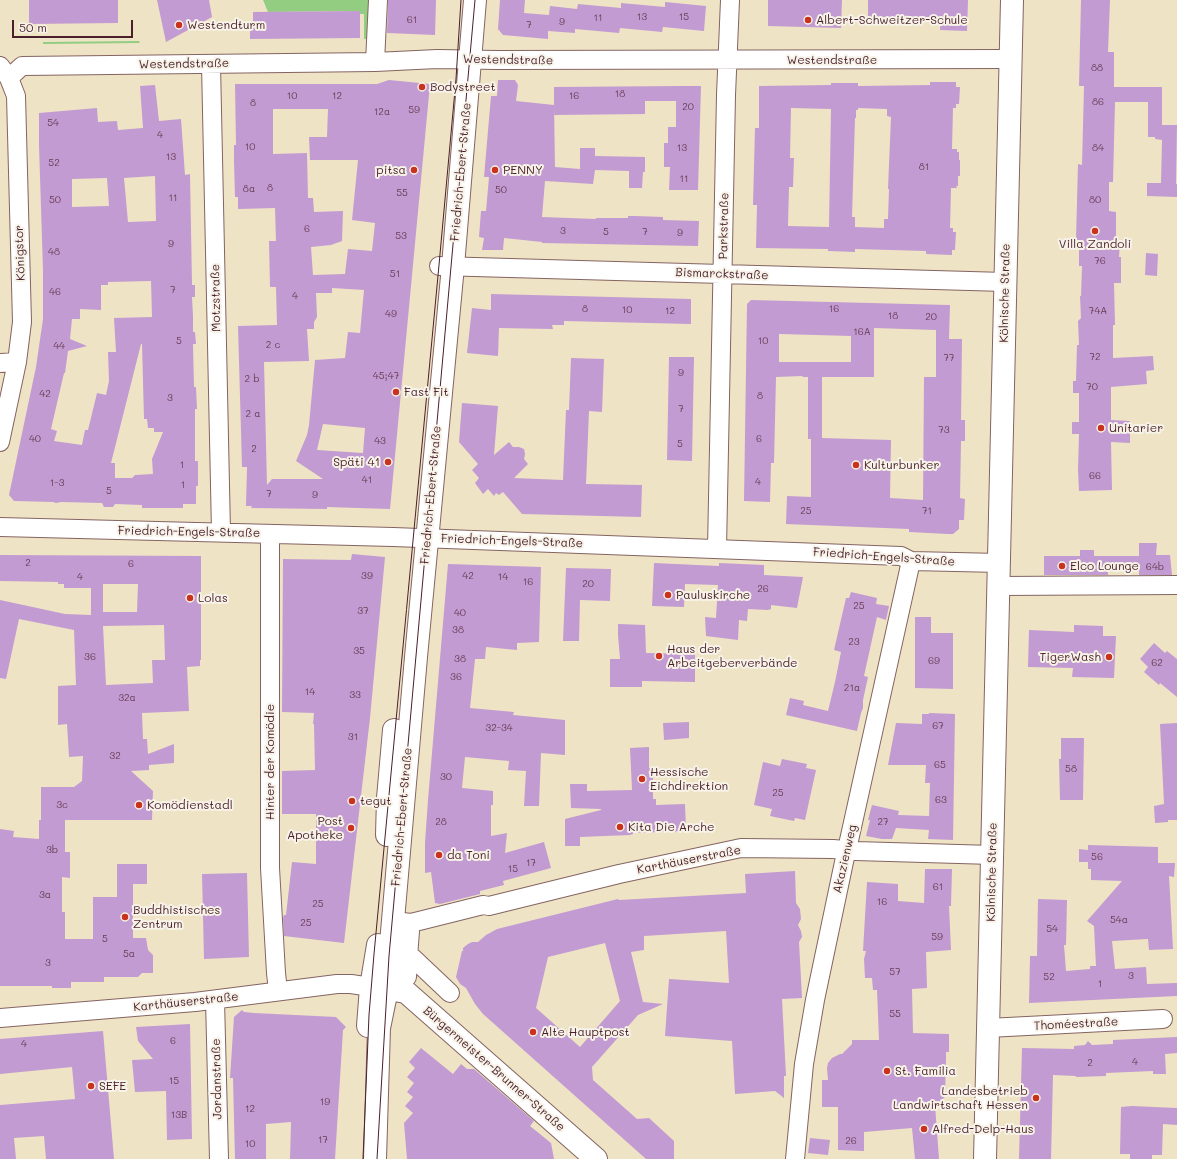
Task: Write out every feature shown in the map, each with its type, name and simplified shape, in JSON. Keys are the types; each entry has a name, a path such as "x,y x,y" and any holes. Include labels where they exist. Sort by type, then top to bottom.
{"main road":[{"name":"Friedrich-Ebert-Straße","path":"375,1159 379,1028 379,939 386,863 388,798 420,538 446,266 463,59 461,0"},
{"name":"Friedrich-Ebert-Straße","path":"463,59 475,0"},
{"name":"Kölnische Straße","path":"985,1159 1012,0"},
{"name":"Friedrich-Ebert-Straße","path":"362,1159 368,1023 379,988 404,929 420,538"},
{"name":"Bürgermeister-Brunner-Straße","path":"379,988 406,992 596,1159"}],"street":[{"path":"375,62 378,0"},
{"name":"Parkstraße","path":"717,549 727,60 730,0"},
{"name":"Westendstraße","path":"4,72 22,66 375,62 437,59 1010,59"},
{"name":"Motzstraße","path":"211,64 220,532"},
{"name":"Königstor","path":"0,442 9,362 22,315 16,96 4,72"},
{"name":"Bismarckstraße","path":"446,266 1005,282"},
{"name":"Friedrich-Engels-Straße","path":"0,528 220,532 420,538 901,556 911,561 1000,563"},
{"name":"Hinter der Komödie","path":"270,534 270,868 275,965 278,991"},
{"name":"Akazienweg","path":"795,1159 806,1057 815,1000 911,561"},
{"path":"999,586 1177,585"},
{"name":"Karthäuserstraße","path":"404,929 411,923 483,905 490,906 619,874 741,848 833,849 992,856"},
{"path":"407,977 403,957 404,929 470,919"},
{"path":"403,957 413,958 450,993"},
{"name":"Karthäuserstraße","path":"0,1018 187,1003 336,984 351,984 379,988"},
{"name":"Jordanstraße","path":"215,1000 219,1159"},
{"name":"Thoméestraße","path":"988,1028 1163,1019"}],"green space":[{"path":"263,0 371,0 370,39 364,39 364,14 356,14 356,11 268,12"},
{"path":"139,41 140,43 43,44 43,42"}],"building":[{"path":"29,0 118,0 118,23 29,24"},
{"name":"Westendturm","path":"157,0 209,0 212,17 166,42"},
{"path":"388,0 436,0 435,35 387,33"},
{"path":"500,0 525,0 524,13 549,15 550,6 577,9 578,4 621,8 621,3 665,7 665,2 706,6 704,31 663,27 662,32 620,28 619,33 575,29 575,33 548,31 548,39 503,35 498,29"},
{"path":"768,0 842,0 841,28 768,26"},
{"path":"868,0 968,0 967,31 940,30 941,18 868,18"},
{"path":"1081,0 1110,0 1108,52 1114,52 1114,87 1162,87 1162,125 1177,125 1177,197 1147,196 1147,183 1161,183 1162,140 1155,139 1155,137 1148,137 1148,102 1115,102 1113,182 1109,182 1109,211 1116,212 1116,241 1120,241 1119,257 1121,257 1121,283 1114,283 1115,325 1113,325 1113,358 1153,356 1154,370 1146,371 1147,384 1111,387 1111,420 1130,421 1130,443 1111,442 1112,490 1079,491 1079,434 1072,434 1072,422 1079,422 1079,393 1073,393 1073,381 1076,381 1077,345 1079,345 1078,321 1081,318 1080,296 1082,266 1079,266 1079,240 1076,240 1078,164 1082,165 1084,86 1079,86"},
{"path":"360,11 360,38 250,39 250,22 253,22 253,12"},
{"path":"389,80 430,84 390,509 327,507 327,509 251,508 252,506 246,506 247,467 242,467 238,326 277,325 276,287 270,287 269,241 276,241 275,208 238,209 238,197 235,197 234,162 234,145 236,145 235,84 377,84","holes":["273,109 328,109 327,137 309,137 310,160 358,160 352,220 375,223 372,251 348,249 345,274 313,275 311,247 331,245 342,241 343,211 314,212 313,198 308,198 307,153 273,154","332,288 364,290 360,333 348,332 345,358 315,360 309,425 307,435 296,461 323,479 272,479 267,485 264,362 309,361 307,329 314,329 314,322 317,317 316,293 332,293","323,424 365,428 363,453 317,450"]},
{"path":"498,80 515,80 518,85 516,101 554,105 555,167 580,169 580,148 595,148 595,156 645,157 645,172 643,172 642,188 629,188 629,171 595,170 593,184 545,181 542,217 596,219 628,218 628,216 635,216 663,217 663,220 699,221 698,246 542,243 504,238 503,250 482,250 484,238 479,237 481,211 486,211 489,177 484,177 491,96 497,96"},
{"path":"930,82 956,82 956,87 960,87 959,104 956,104 956,108 953,108 952,149 957,149 957,152 959,152 960,176 958,176 957,188 951,188 950,228 953,228 953,232 956,232 955,250 952,250 952,255 926,254 926,251 855,249 855,252 828,251 828,249 756,248 757,205 753,205 755,128 759,128 759,86 831,85 831,83 858,83 858,86 930,85","holes":["791,108 831,109 829,227 788,226 789,187 793,187 794,158 790,158","858,108 887,109 887,116 891,117 888,219 884,219 884,228 855,227 855,217 852,217 855,118 856,110 858,110"]},
{"path":"155,85 159,121 181,119 185,175 190,174 192,285 195,285 195,297 192,297 193,332 195,332 196,344 193,344 194,387 196,387 197,409 195,409 195,461 198,461 196,504 183,504 183,508 142,508 142,505 115,504 113,507 104,507 102,503 14,501 9,495 36,367 43,319 39,113 97,108 98,122 117,121 118,130 143,128 140,86","holes":["155,176 156,221 128,222 124,178","107,178 109,206 72,207 72,179","151,281 152,317 114,318 116,352 108,352 109,381 106,395 97,393 88,430 85,430 82,445 54,441 57,431 51,429 65,373 68,351 87,346 70,339 72,319 80,319 80,309 101,310 101,285 108,285 108,282","141,344 142,344 144,419 147,419 148,428 154,428 154,432 163,432 152,459 153,474 135,475 132,478 115,478 115,463 111,463"]},
{"path":"701,86 698,190 669,190 670,167 664,167 664,143 668,143 668,127 676,127 676,101 645,101 645,114 554,115 554,87"},
{"path":"1146,253 1158,254 1157,276 1145,275"},
{"path":"491,294 691,299 691,324 564,321 564,325 552,325 553,329 499,328 498,356 467,353 472,308 491,310"},
{"path":"751,300 950,305 949,339 962,339 961,420 965,420 965,441 961,441 960,498 965,499 964,520 959,520 959,529 953,534 948,534 909,532 909,529 786,524 787,496 811,497 811,439 808,439 808,377 802,377 803,376 776,377 774,463 771,463 770,502 744,501 747,304","holes":["874,328 936,330 936,377 924,377 923,500 890,498 891,440 822,438 822,377 874,377","779,334 851,336 851,362 779,362"]},
{"path":"669,357 694,357 692,461 667,460"},
{"path":"571,358 604,359 602,412 589,411 586,484 642,485 641,517 522,514 503,492 499,495 496,493 494,496 488,489 483,494 475,483 479,478 472,470 478,464 459,442 462,403 498,406 494,455 509,442 513,447 524,449 524,459 528,464 514,478 563,480 566,410 569,410"},
{"path":"1139,543 1157,543 1156,555 1170,555 1172,575 1139,575 1139,570 1108,570 1108,575 1044,575 1044,556 1080,556 1080,550 1094,550 1094,556 1139,556"},
{"path":"352,554 385,557 370,718 344,943 284,936 283,918 284,915 286,915 292,862 316,864 316,814 282,814 282,771 315,770 314,713 282,712 283,559 351,560"},
{"path":"0,555 201,556 201,660 200,666 187,667 189,711 142,713 143,739 147,739 148,754 174,744 174,763 149,765 149,770 131,771 153,791 152,820 65,820 65,852 70,852 70,878 62,877 62,912 65,912 65,939 93,939 93,897 117,897 117,864 147,864 147,884 133,884 133,906 135,912 133,915 133,938 146,938 148,950 153,955 153,973 142,973 138,977 104,977 104,982 71,982 71,988 52,988 52,986 0,986 0,829 14,831 13,837 39,839 39,820 41,820 41,787 74,787 82,781 83,756 69,757 67,724 58,725 58,686 76,685 74,630 19,619 6,679 0,678 0,600 65,614 91,615 91,588 64,588 64,584 58,584 58,582 0,581","holes":["103,584 138,584 137,612 103,612","164,625 165,660 152,660 153,683 106,685 103,626"]},
{"path":"654,563 719,566 719,563 764,565 764,575 803,577 797,608 771,605 771,609 768,610 748,609 747,621 739,620 738,640 706,636 705,617 716,618 718,585 685,584 684,607 652,606"},
{"path":"448,564 541,567 539,642 517,643 517,650 486,647 485,659 475,659 470,708 514,712 513,715 565,720 565,755 541,753 539,806 524,806 526,771 508,770 509,761 465,757 462,788 493,791 493,805 491,805 491,836 507,833 505,853 544,842 551,868 503,881 504,885 480,891 480,894 440,904 435,903 431,872 425,873 425,843"},
{"path":"566,568 611,569 610,601 580,600 579,641 563,641"},
{"path":"851,592 877,598 876,604 889,606 886,620 877,617 864,676 868,677 863,700 863,708 857,731 786,715 790,698 804,701 803,705 828,711 841,652 834,650 846,598 849,598"},
{"path":"915,617 931,617 931,633 953,633 953,689 915,688"},
{"name":"Haus der Arbeitgeberverbände","path":"618,624 645,625 646,653 695,654 695,682 642,681 642,687 610,687 610,659 620,659"},
{"path":"1074,625 1103,626 1103,636 1116,636 1114,678 1072,677 1073,668 1028,667 1029,630 1074,632"},
{"path":"1154,643 1165,653 1167,651 1177,659 1177,697 1160,683 1159,685 1144,672 1148,667 1140,659"},
{"path":"922,714 955,714 953,840 928,839 929,830 896,828 892,839 866,836 872,805 899,811 898,815 929,816 930,783 925,783 926,765 888,765 896,723 922,724"},
{"path":"689,722 689,738 664,740 663,723"},
{"path":"1177,723 1177,820 1168,820 1168,822 1155,823 1154,806 1164,804 1160,724"},
{"path":"1061,738 1084,738 1083,800 1060,800 1059,759 1061,759"},
{"path":"649,747 649,768 653,768 653,799 656,799 656,805 685,804 686,831 580,837 580,846 565,846 565,819 601,810 571,808 570,784 587,784 587,791 632,790 630,748"},
{"path":"782,759 807,764 806,768 816,770 805,820 795,818 794,821 770,816 772,809 754,805 763,762 780,766"},
{"path":"1088,845 1158,847 1158,863 1175,863 1174,877 1169,876 1173,949 1149,950 1148,939 1112,941 1115,969 1146,967 1147,984 1177,983 1177,996 1029,1003 1030,956 1037,956 1038,899 1067,900 1066,945 1064,945 1066,971 1090,969 1090,966 1096,966 1094,926 1087,921 1122,881 1091,880 1091,869 1088,869 1088,862 1079,862 1079,849 1088,850"},
{"path":"925,869 952,869 951,906 949,906 951,950 926,952 927,988 912,989 913,1033 949,1034 949,1052 946,1052 945,1097 935,1105 939,1159 915,1159 912,1128 864,1132 864,1151 838,1150 838,1107 822,1107 822,1080 828,1080 828,1063 832,1058 842,1054 852,1044 852,1040 879,1040 877,990 873,990 872,978 865,978 864,959 866,951 863,951 867,882 898,884 898,901 924,903"},
{"path":"795,871 796,903 800,909 801,919 798,925 802,937 799,942 802,998 782,999 786,1076 784,1076 784,1098 775,1091 735,1094 732,1041 665,1036 669,979 729,983 726,931 644,936 644,950 631,952 643,1002 663,1004 638,1015 592,1067 593,1080 637,1119 649,1118 674,1141 674,1159 646,1159 483,1014 475,1004 466,988 460,984 456,977 463,948 472,942 478,942 486,935 497,929 618,899 746,893 745,874","holes":["605,943 620,1001 580,1047 536,1008 548,957"]},
{"path":"247,873 249,957 204,959 202,874"},
{"path":"242,1010 244,1012 254,1013 336,1017 346,1027 343,1030 335,1159 290,1159 291,1122 266,1124 266,1159 235,1159 233,1078 230,1078 234,1017"},
{"path":"190,1024 192,1139 167,1140 166,1091 135,1092 132,1060 153,1059 138,1041 136,1027"},
{"name":"SEFE","path":"103,1031 114,1159 46,1159 44,1136 14,1138 16,1159 0,1159 0,1105 75,1099 72,1067 0,1074 0,1039"},
{"path":"1177,1037 1177,1053 1165,1054 1166,1074 1153,1074 1153,1071 1106,1073 1106,1076 1076,1077 1053,1075 1051,1159 1019,1159 1022,1048 1074,1049 1074,1046 1085,1045 1088,1041 1092,1045 1113,1044 1113,1040"},
{"path":"421,1048 453,1074 461,1064 467,1069 474,1069 534,1121 530,1126 551,1143 554,1159 407,1159 404,1123 413,1113 405,1106 413,1097 407,1092 414,1083 407,1077 415,1068 409,1062"},
{"path":"1121,1107 1177,1108 1177,1125 1163,1124 1162,1155 1152,1155 1152,1159 1130,1159 1130,1154 1120,1154"},
{"path":"810,1138 830,1140 828,1155 808,1153"}],"tram line":[{"path":"363,1159 369,1015 374,954 456,79 461,0"},
{"path":"377,1159 389,956 475,0"}],"place":[{"name":"Albert-Schweitzer-Schule","path":"808,20"},
{"name":"Westendturm","path":"179,25"},
{"name":"Bodystreet","path":"422,87"},
{"name":"pitsa","path":"414,170"},
{"name":"PENNY","path":"495,170"},
{"name":"Villa Zandoli","path":"1095,231"},
{"name":"Fast Fit","path":"396,392"},
{"name":"Unitarier","path":"1101,428"},
{"name":"Späti 41","path":"388,462"},
{"name":"Kulturbunker","path":"856,465"},
{"name":"Elco Lounge","path":"1062,566"},
{"name":"Pauluskirche","path":"668,595"},
{"name":"Lolas","path":"190,598"},
{"name":"Haus der Arbeitgeberverbände","path":"659,656"},
{"name":"TigerWash","path":"1109,657"},
{"name":"Hessische Eichdirektion","path":"642,779"},
{"name":"tegut","path":"352,801"},
{"name":"Komödienstadl","path":"139,805"},
{"name":"Kita Die Arche","path":"620,827"},
{"name":"Post Apotheke","path":"351,828"},
{"name":"da Toni","path":"439,855"},
{"name":"Buddhistisches Zentrum","path":"125,917"},
{"name":"Alte Hauptpost","path":"533,1032"},
{"name":"St. Familia","path":"887,1071"},
{"name":"SEFE","path":"91,1086"},
{"name":"Landesbetrieb Landwirtschaft Hessen","path":"1036,1098"},
{"name":"Alfred-Delp-Haus","path":"924,1129"}]}
